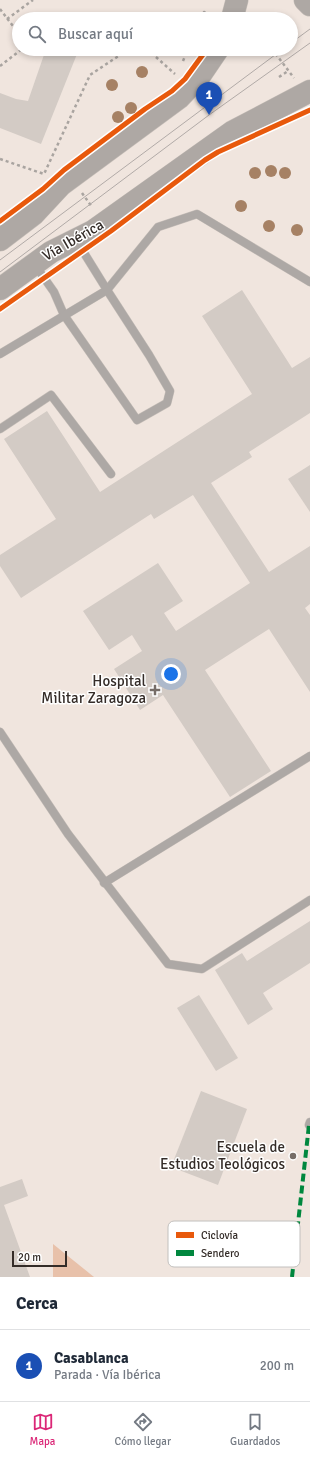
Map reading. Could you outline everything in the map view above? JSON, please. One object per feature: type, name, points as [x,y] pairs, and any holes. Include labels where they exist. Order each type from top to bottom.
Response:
[{"type":"highway","points":[[234,12],[237,0]]},
{"type":"highway","points":[[305,0],[310,5]]},
{"type":"highway","points":[[0,240],[34,214],[54,192],[71,178],[180,98],[199,77],[213,56]]},
{"type":"highway","name":"Vía Ibérica","points":[[0,289],[51,252],[93,231],[232,132],[308,92]]},
{"type":"lane","points":[[0,354],[107,290],[158,228],[197,214],[310,282]]},
{"type":"lane","points":[[34,264],[54,292],[64,315],[137,420],[167,403],[170,391],[149,355],[75,240]]},
{"type":"lane","points":[[0,429],[51,395],[111,474]]},
{"type":"lane","points":[[0,732],[68,834],[104,883],[168,964],[202,969],[310,900]]},
{"type":"lane","points":[[104,883],[310,756]]},
{"type":"lane","points":[[310,1122],[310,1126]]},
{"type":"path","points":[[16,12],[33,0]]},
{"type":"path","points":[[0,9],[12,25]]},
{"type":"path","points":[[7,18],[12,15]]},
{"type":"path","points":[[0,66],[13,56]]},
{"type":"path","points":[[0,159],[44,174],[90,75],[118,56]]},
{"type":"path","points":[[155,56],[177,76]]},
{"type":"path","points":[[277,56],[288,71],[308,92]]},
{"type":"path","points":[[279,77],[288,71]]},
{"type":"path","points":[[71,178],[104,223]]},
{"type":"shaded area","points":[[53,1244],[94,1277],[53,1277]]},
{"type":"building","points":[[44,56],[76,56],[41,144],[0,128],[0,93],[16,99],[28,101]]},
{"type":"building","points":[[242,290],[292,368],[310,357],[310,413],[249,452],[252,457],[211,483],[269,572],[310,546],[310,604],[305,608],[310,615],[310,692],[269,629],[205,670],[271,771],[230,797],[163,695],[140,710],[114,669],[142,651],[132,635],[109,650],[83,611],[158,563],[183,601],[164,613],[176,631],[250,583],[193,495],[154,519],[151,514],[21,598],[0,566],[0,555],[56,519],[4,439],[47,411],[100,492],[252,394],[202,316]]},
{"type":"building","points":[[310,465],[310,512],[288,479]]},
{"type":"building","points":[[310,921],[310,963],[263,993],[273,1009],[248,1025],[215,970],[242,953],[247,961]]},
{"type":"building","points":[[199,995],[238,1058],[216,1071],[177,1008]]},
{"type":"building","points":[[201,1091],[247,1109],[218,1185],[171,1167]]},
{"type":"building","points":[[22,1179],[28,1196],[4,1205],[30,1277],[0,1277],[0,1187]]},
{"type":"tram line","points":[[298,38],[310,29]]},
{"type":"tram line","points":[[298,52],[310,43]]},
{"type":"tram line","points":[[0,260],[274,56]]},
{"type":"tram line","points":[[0,272],[209,115],[292,56]]},
{"type":"marked path","points":[[298,1221],[309,1125]]},
{"type":"marked path","points":[[292,1277],[293,1267]]},
{"type":"cycle path","points":[[0,221],[43,189],[64,170],[145,109],[172,91],[185,79],[202,56]]},
{"type":"cycle path","points":[[0,309],[111,231],[205,160],[218,152],[310,110]]},
{"type":"place","name":"Casablanca","points":[[209,115]]},
{"type":"place","name":"Hospital Militar Zaragoza","points":[[155,690]]},
{"type":"place","name":"Escuela de Estudios Teológicos","points":[[293,1156]]}]
